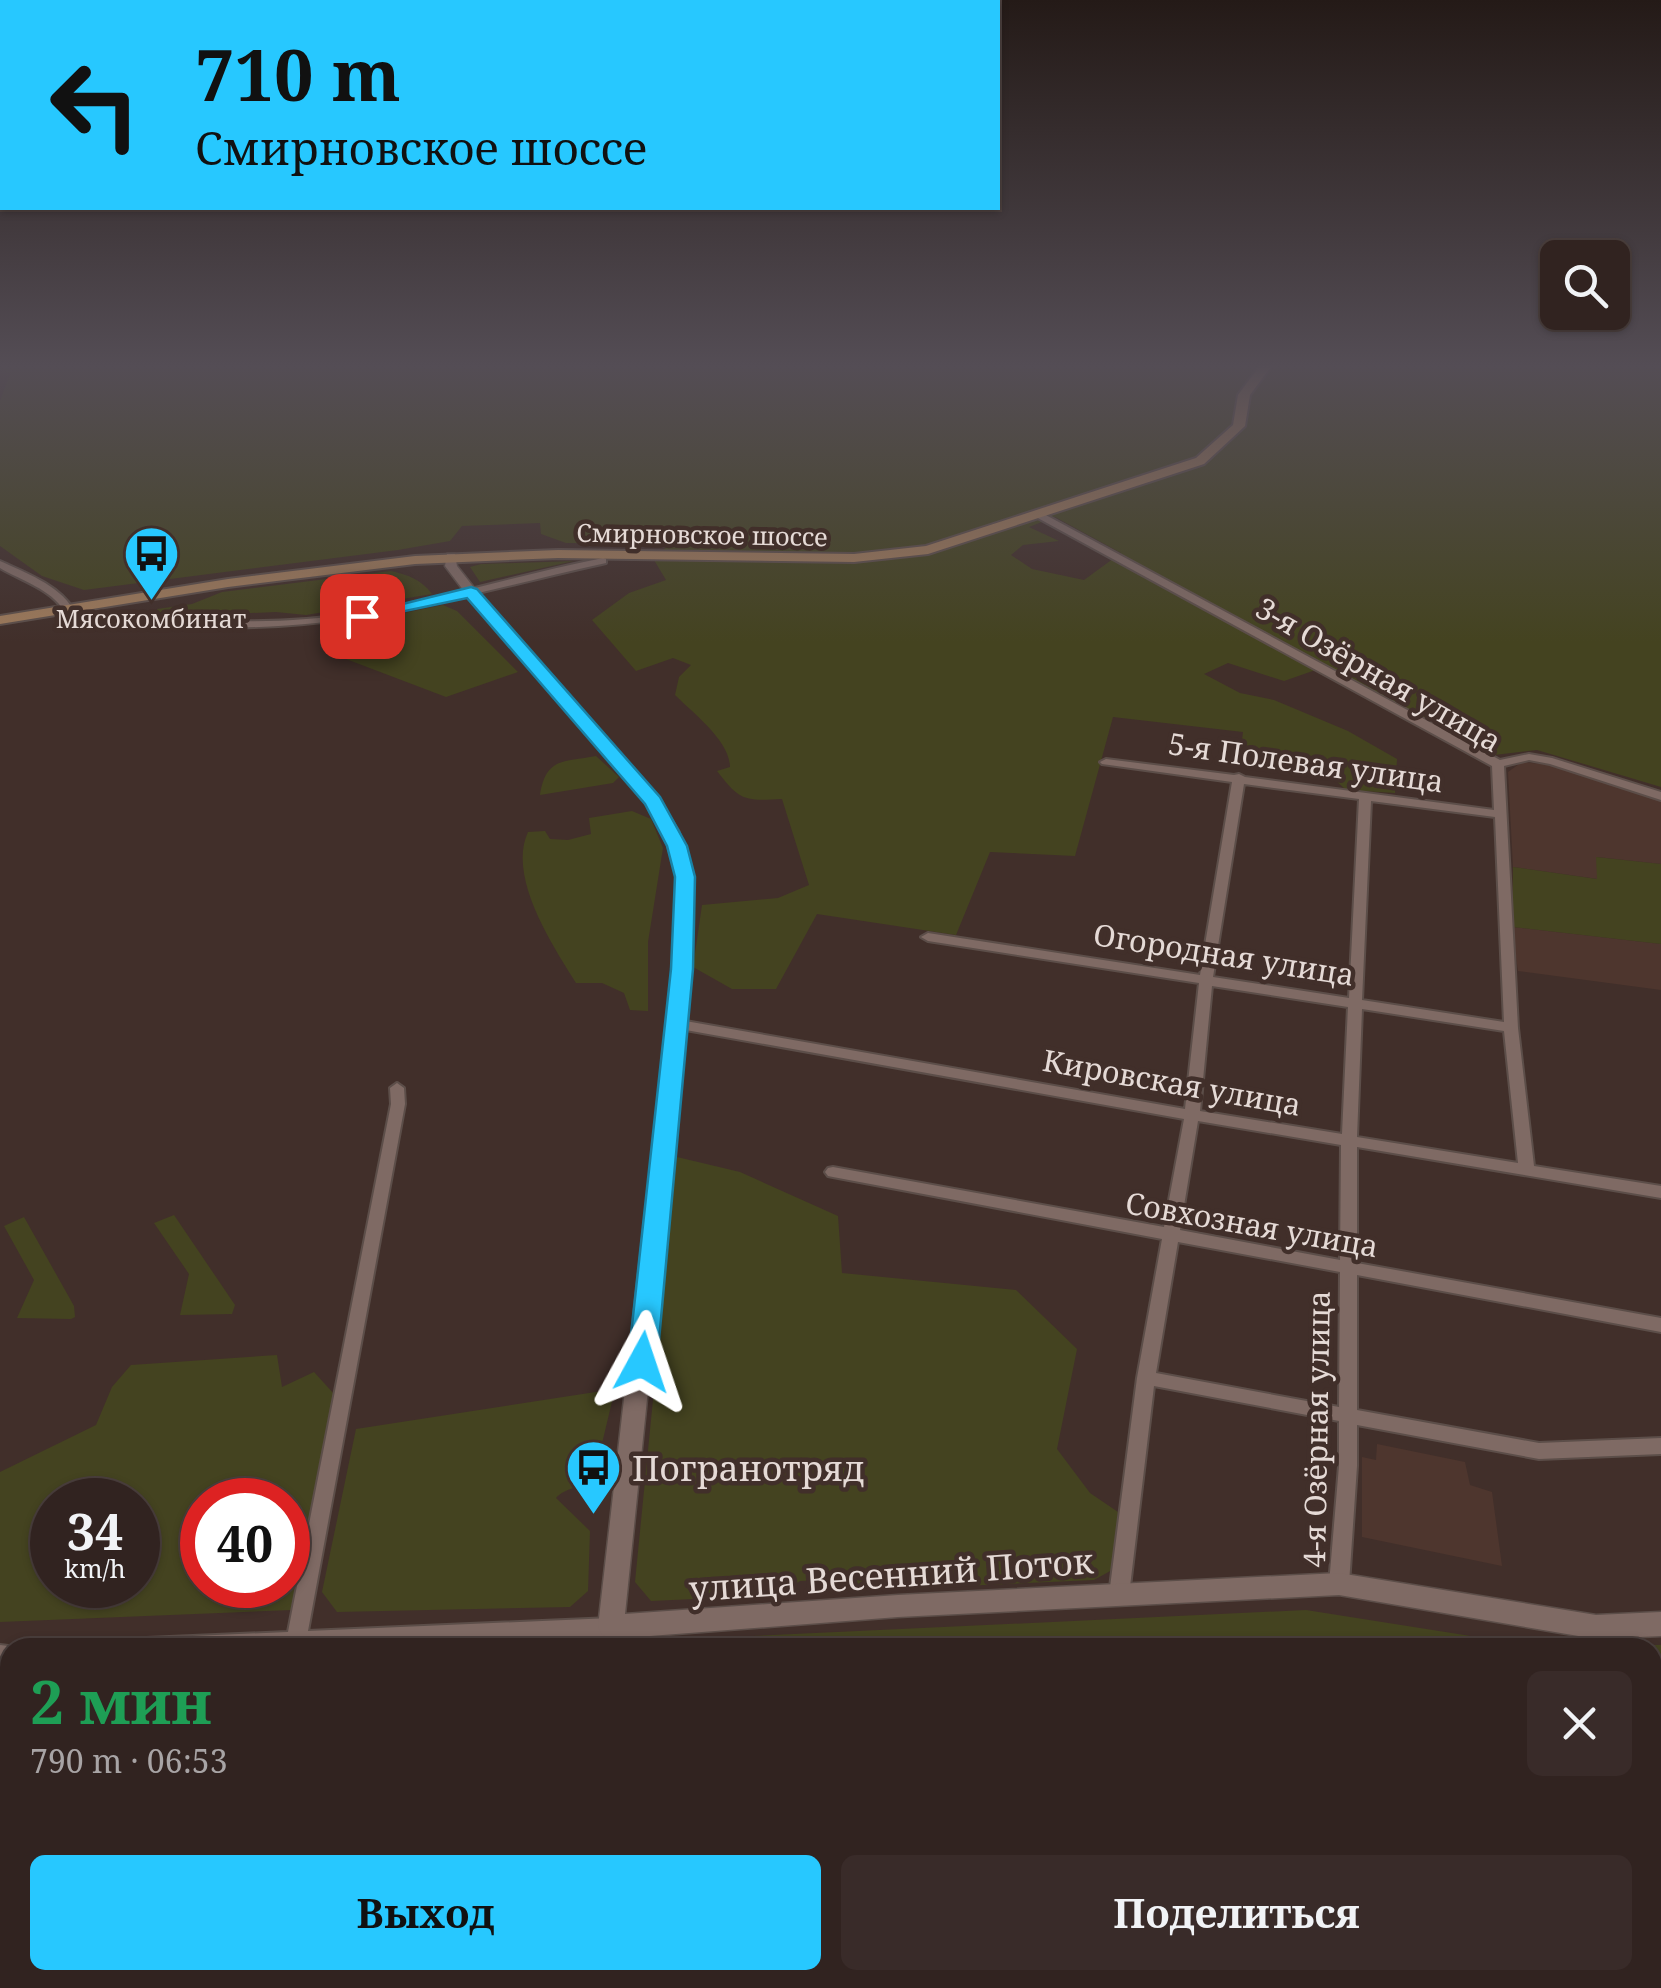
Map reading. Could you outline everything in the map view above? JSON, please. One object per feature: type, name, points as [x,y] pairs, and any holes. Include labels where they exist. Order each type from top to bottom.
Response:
[{"type":"main road","name":"Смирновское шоссе","points":[[0,620],[294,574],[450,557],[881,557],[928,550],[1205,457]]},
{"type":"street","name":"3-я Озёрная улица","points":[[1039,515],[1498,764],[1511,1028],[1526,1171]]},
{"type":"street","points":[[450,557],[451,566],[471,592],[654,802],[671,831],[685,877],[682,969],[610,1627]]},
{"type":"street","name":"Смирновское шоссе","points":[[130,616],[216,626],[285,625],[389,611],[603,561]]},
{"type":"street","points":[[0,564],[59,595],[68,609]]},
{"type":"street","points":[[1498,764],[1528,757],[1552,761],[1661,796]]},
{"type":"street","name":"5-я Полевая улица","points":[[1106,762],[1239,776],[1499,814]]},
{"type":"street","points":[[1119,1595],[1146,1378],[1192,1116],[1206,978],[1239,776]]},
{"type":"street","name":"4-я Озёрная улица","points":[[1340,1584],[1347,1416],[1349,1140],[1365,795]]},
{"type":"street","name":"Огородная улица","points":[[928,936],[1511,1028]]},
{"type":"street","name":"Кировская улица","points":[[674,1024],[1192,1116],[1661,1192]]},
{"type":"street","points":[[297,1638],[398,1104],[397,1088]]},
{"type":"street","name":"Совхозная улица","points":[[833,1172],[1171,1238],[1661,1326]]},
{"type":"street","points":[[1146,1378],[1539,1451],[1661,1446]]},
{"type":"street","name":"улица Весенний Поток","points":[[297,1638],[610,1627],[1340,1584],[1596,1627],[1661,1624]]},
{"type":"shaded area","points":[[0,457],[1661,457],[1661,787],[1537,750],[1494,755],[1327,666],[1284,681],[1228,663],[1204,674],[1240,693],[1274,700],[1348,731],[1397,759],[1395,793],[1346,790],[1332,777],[1239,763],[1243,732],[1113,717],[1075,856],[990,852],[956,935],[817,914],[776,989],[732,989],[693,967],[702,905],[778,898],[809,885],[782,799],[751,799],[738,794],[717,771],[730,767],[724,747],[675,695],[679,677],[691,665],[673,658],[636,671],[592,620],[629,593],[666,580],[654,560],[669,544],[566,543],[541,534],[540,523],[462,526],[450,541],[398,550],[84,590],[42,576],[0,546]],"holes":[[[1055,517],[1121,553],[1084,580],[1032,569],[1011,555],[1023,545],[1059,541],[1029,527]]]},
{"type":"shaded area","points":[[574,561],[480,582],[470,567],[481,564]]},
{"type":"shaded area","points":[[391,571],[414,578],[432,594],[306,615],[276,612],[181,616],[157,609],[192,604],[222,592]]},
{"type":"shaded area","points":[[443,605],[457,611],[518,672],[446,697],[346,659],[365,643],[367,634],[363,629],[348,629],[346,625]]},
{"type":"shaded area","points":[[596,756],[619,777],[613,783],[540,795],[552,768],[566,761]]},
{"type":"shaded area","points":[[1522,762],[1550,765],[1661,800],[1661,864],[1597,857],[1598,879],[1513,867],[1508,772]]},
{"type":"shaded area","points":[[632,811],[651,819],[663,848],[648,942],[648,1011],[630,1010],[624,993],[602,983],[576,983],[536,911],[523,869],[528,832],[545,831],[550,839],[568,840],[591,834],[589,818]]},
{"type":"shaded area","points":[[1596,857],[1661,864],[1661,944],[1512,927],[1513,867],[1597,879]]},
{"type":"shaded area","points":[[1512,927],[1661,944],[1661,990],[1518,971]]},
{"type":"shaded area","points":[[677,1157],[740,1172],[838,1216],[842,1273],[1016,1290],[1077,1349],[1057,1449],[1090,1493],[1118,1512],[1112,1570],[1094,1580],[853,1591],[839,1579],[800,1581],[780,1595],[651,1601],[635,1582]]},
{"type":"shaded area","points":[[174,1215],[235,1305],[232,1314],[180,1315],[189,1274],[154,1223]]},
{"type":"shaded area","points":[[24,1217],[74,1306],[75,1317],[71,1319],[17,1318],[34,1280],[4,1226]]},
{"type":"shaded area","points":[[277,1355],[282,1387],[314,1372],[334,1394],[310,1517],[310,1478],[180,1478],[180,1608],[292,1610],[0,1622],[0,1472],[96,1425],[112,1387],[131,1365]]},
{"type":"shaded area","points":[[615,1389],[599,1456],[581,1462],[578,1468],[587,1479],[556,1498],[590,1531],[588,1591],[570,1607],[337,1612],[322,1592],[356,1429]]},
{"type":"shaded area","points":[[1377,1444],[1465,1462],[1470,1485],[1492,1492],[1502,1566],[1362,1537],[1362,1457],[1376,1460]]},
{"type":"shaded area","points":[[1306,1610],[1483,1638],[711,1638]]},
{"type":"place","name":"Мясокомбинат","points":[[151,603]]},
{"type":"place","name":"Погранотряд","points":[[593,1516]]},
{"type":"route","points":[[362,616],[471,592],[654,802],[677,846],[685,877],[682,969],[642,1362]]}]
